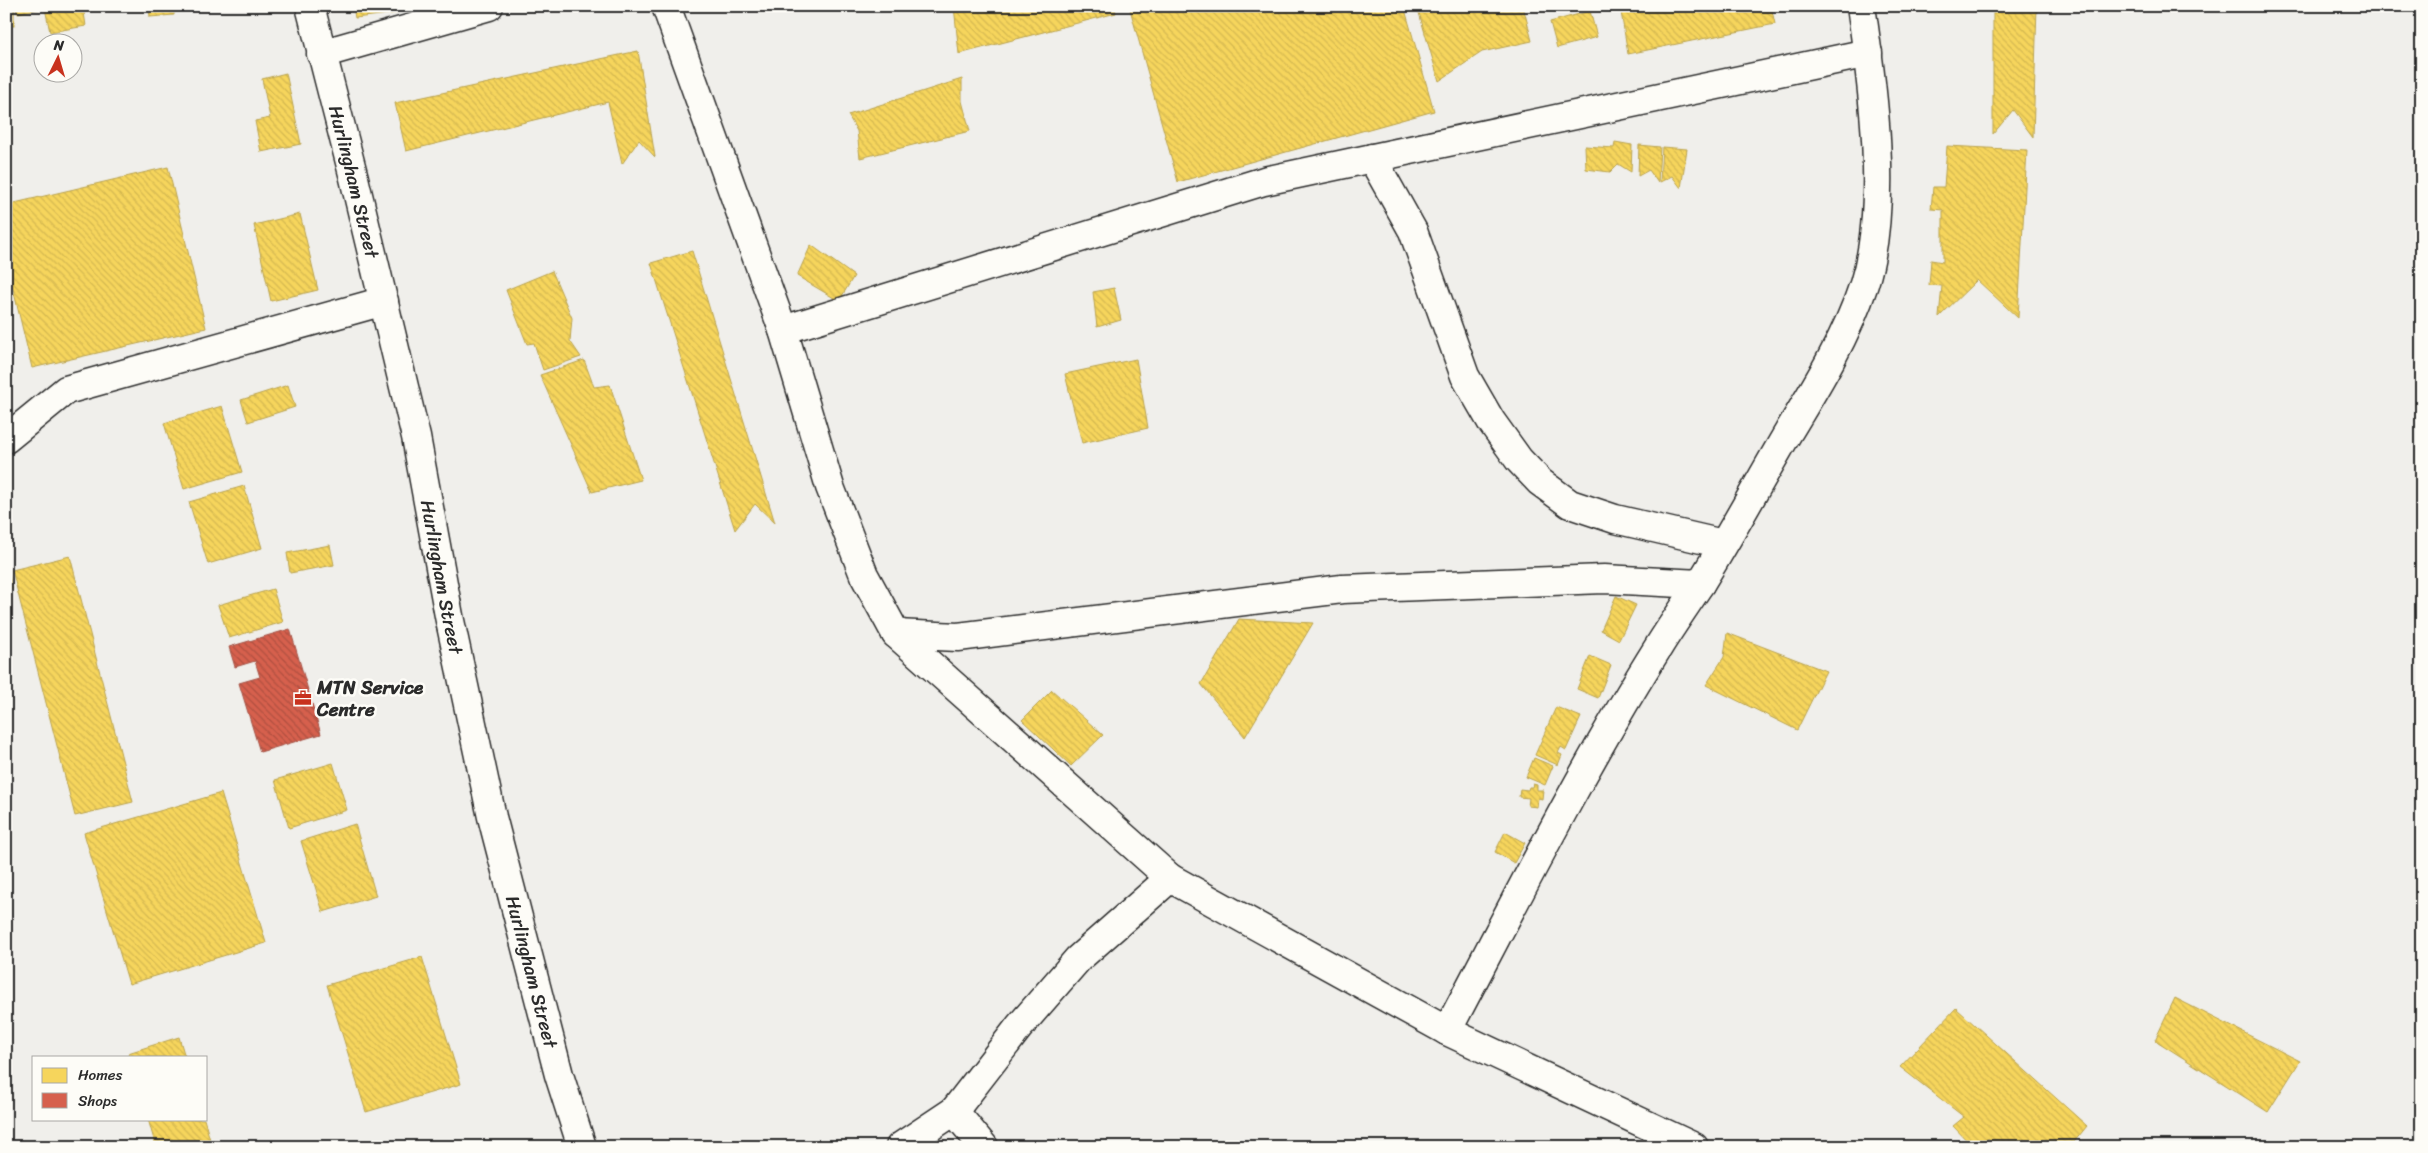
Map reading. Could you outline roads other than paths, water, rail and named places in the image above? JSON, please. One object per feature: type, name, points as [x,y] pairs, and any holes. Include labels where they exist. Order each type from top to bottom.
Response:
[{"type":"street","name":"Hurlingham Street","points":[[310,6],[354,178],[416,437],[449,616],[492,817],[554,1057],[582,1147]]},
{"type":"street","points":[[321,54],[489,6]]},
{"type":"street","points":[[666,6],[782,330],[833,496],[864,574],[896,634],[1170,878],[1447,1031],[1694,1147]]},
{"type":"street","points":[[1447,1031],[1564,811],[1658,646],[1700,584],[1844,333],[1864,283],[1875,227],[1878,176],[1868,53],[1861,6]]},
{"type":"street","points":[[782,330],[1264,181],[1868,53]]},
{"type":"street","points":[[1372,158],[1413,231],[1465,376],[1491,421],[1519,460],[1540,482],[1570,504],[1614,519],[1723,544]]},
{"type":"street","points":[[6,439],[66,390],[384,301]]},
{"type":"street","points":[[896,634],[958,637],[1342,589],[1604,579],[1700,584]]},
{"type":"street","points":[[900,1147],[954,1110],[1019,1027],[1078,959],[1170,878]]},
{"type":"street","points":[[954,1110],[984,1147]]},
{"type":"place","name":"MTN Service Centre","points":[[303,698]]}]
